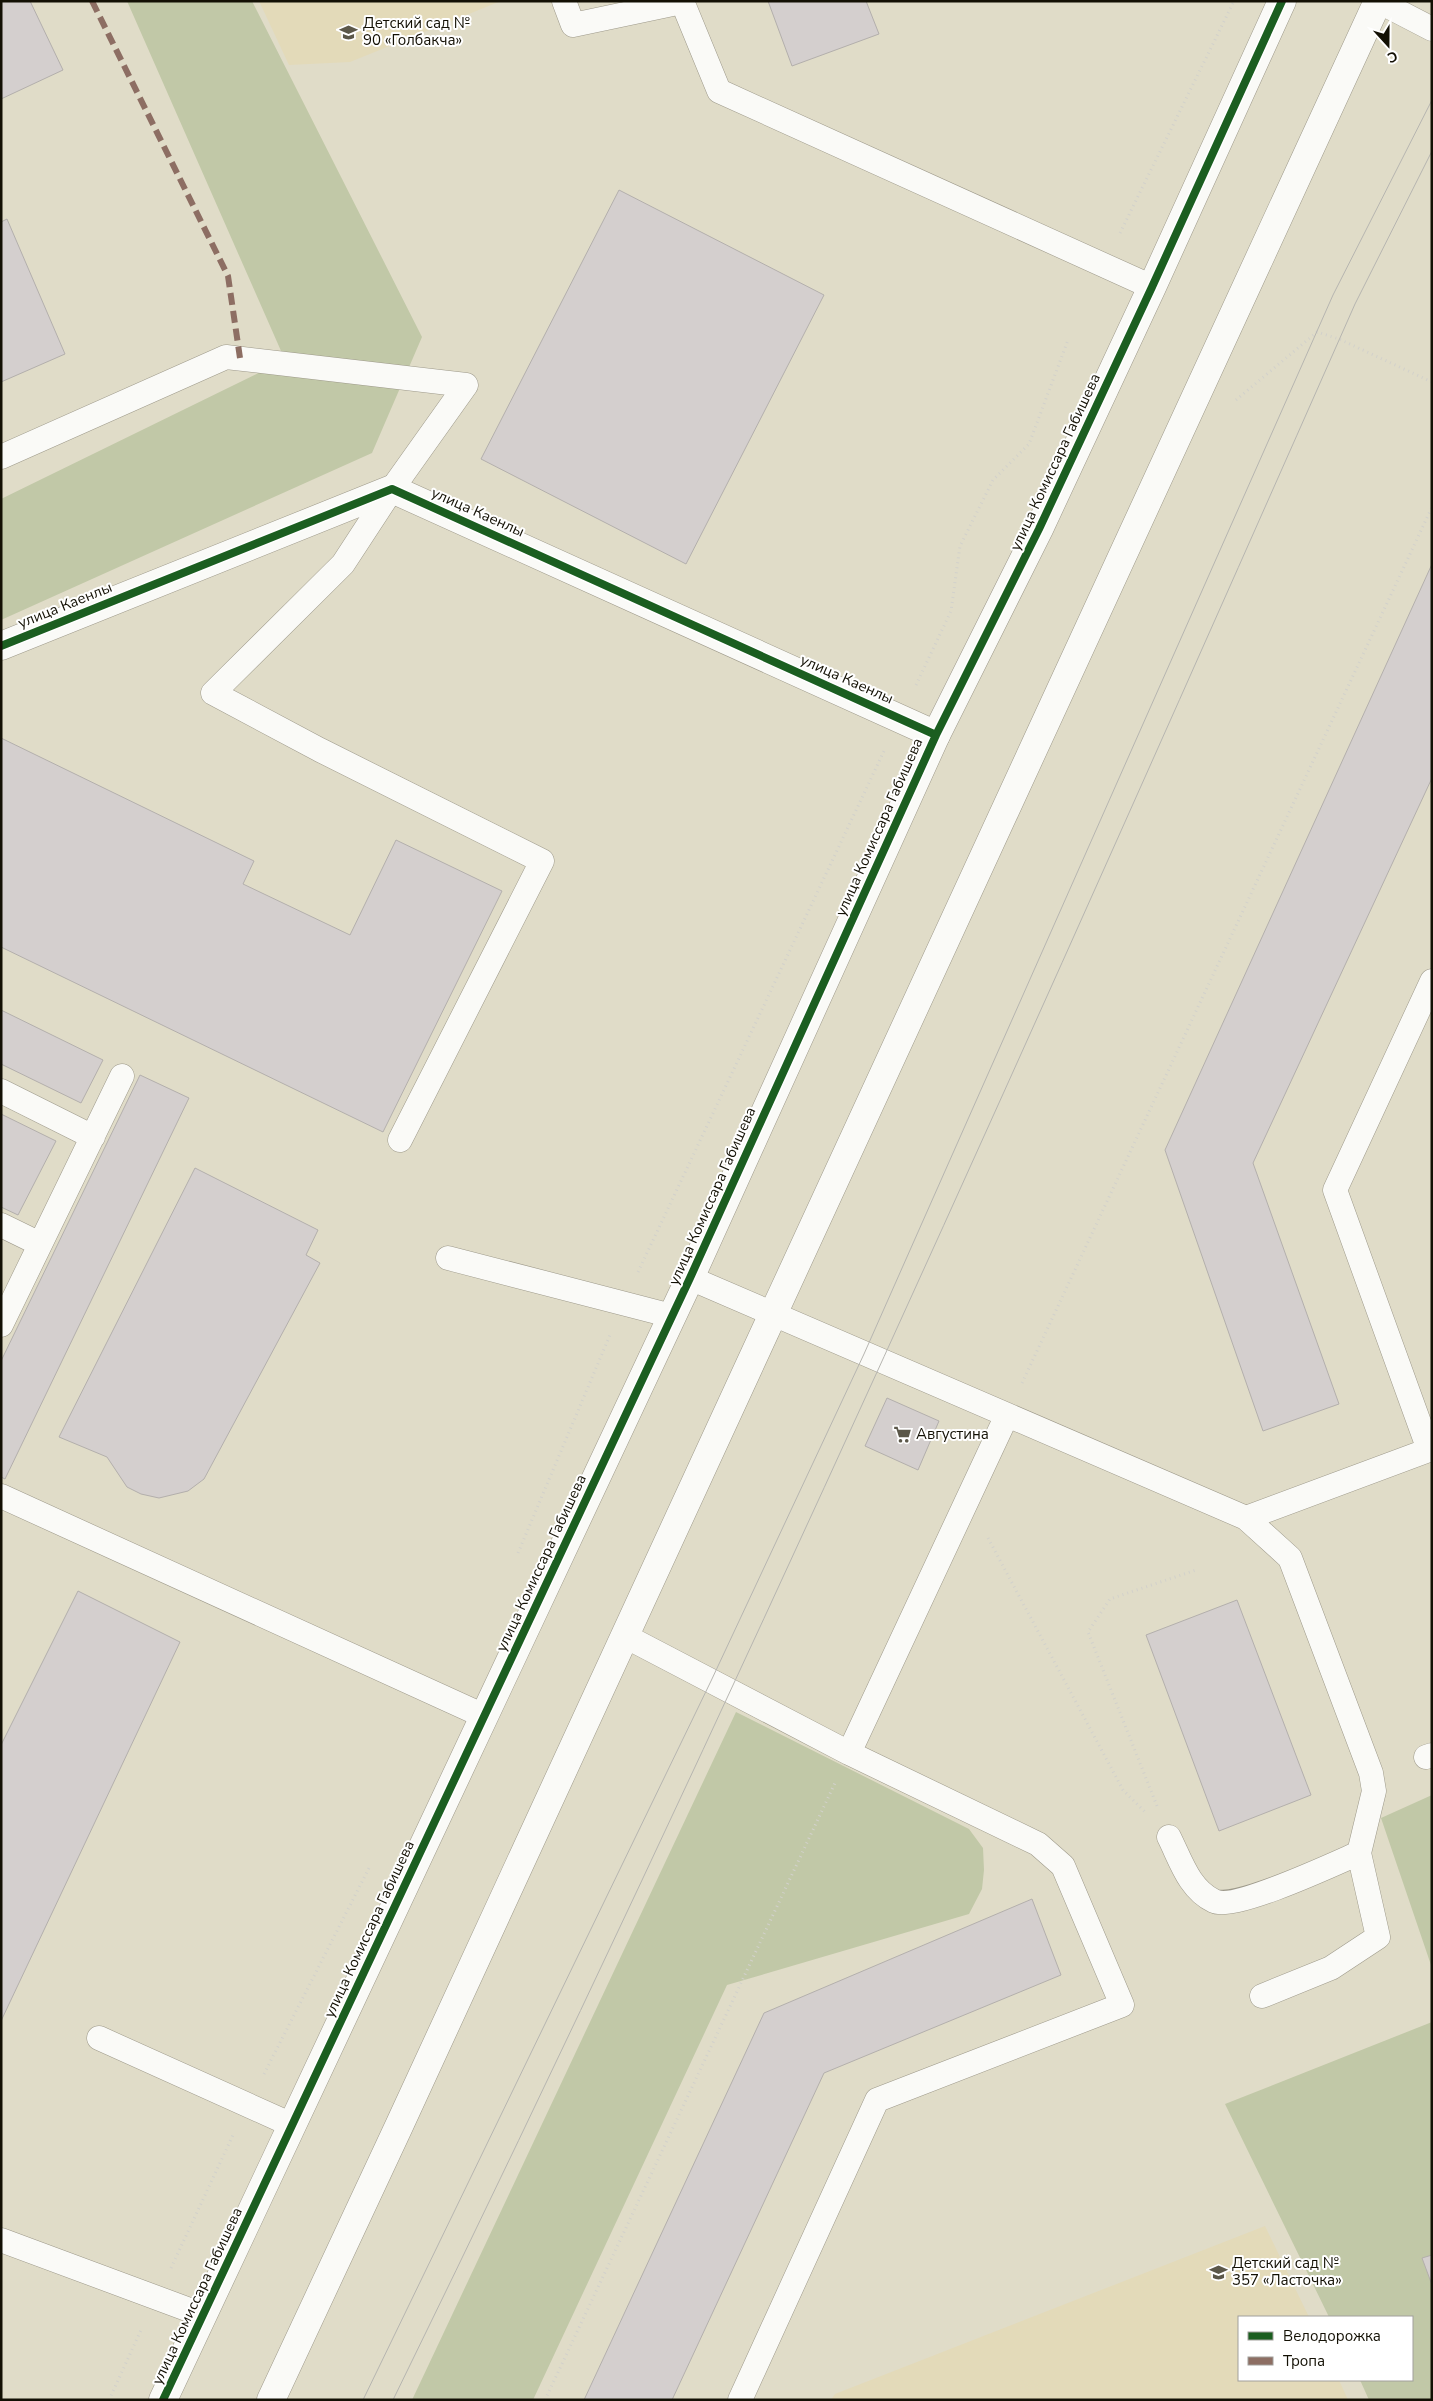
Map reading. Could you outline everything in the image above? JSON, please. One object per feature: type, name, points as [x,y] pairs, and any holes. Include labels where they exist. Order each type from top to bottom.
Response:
[{"type":"street","name":"улица Комиссара Габишева","points":[[163,2400],[690,1278],[936,735],[1039,529],[1282,1]]},
{"type":"street","points":[[271,2400],[1378,1]]},
{"type":"street","name":"улица Каенлы","points":[[1,646],[392,489],[936,735]]},
{"type":"lane","points":[[564,1],[573,25],[682,2],[719,91],[1152,287]]},
{"type":"lane","points":[[1378,1],[1432,29]]},
{"type":"lane","points":[[1,456],[226,357],[466,385],[392,489],[343,564],[213,693],[320,750],[542,861],[400,1140]]},
{"type":"lane","points":[[1246,1518],[1431,1452],[1335,1190],[1432,981]]},
{"type":"lane","points":[[1,1325],[122,1076]]},
{"type":"lane","points":[[1,1091],[93,1137]]},
{"type":"lane","points":[[1,1225],[40,1244]]},
{"type":"lane","points":[[448,1258],[672,1316]]},
{"type":"lane","points":[[690,1278],[1246,1518],[1290,1558],[1371,1773],[1374,1791],[1359,1853],[1378,1936],[1331,1968],[1262,1996]]},
{"type":"lane","points":[[849,1753],[1007,1415]]},
{"type":"lane","points":[[1,1496],[484,1716]]},
{"type":"lane","points":[[625,1636],[849,1753],[1038,1844],[1064,1866],[1122,2005],[877,2100],[740,2400]]},
{"type":"lane","points":[[1169,1837],[1190,1883],[1216,1902],[1231,1902],[1269,1890],[1359,1853]]},
{"type":"lane","points":[[99,2038],[292,2126]]},
{"type":"lane","points":[[1,2240],[203,2315]]},
{"type":"path","points":[[1120,233],[1234,1]]},
{"type":"path","points":[[1231,404],[1317,332],[1339,339],[1432,382]]},
{"type":"path","points":[[517,1555],[623,1303],[951,611],[960,546],[993,480],[1029,444],[1068,340]]},
{"type":"path","points":[[1007,1415],[1432,507]]},
{"type":"path","points":[[968,1500],[1123,1790],[1169,1837]]},
{"type":"path","points":[[1169,1837],[1088,1632],[1110,1599],[1196,1570]]},
{"type":"path","points":[[545,2400],[849,1753]]},
{"type":"path","points":[[109,2400],[247,2105],[371,1865]]},
{"type":"shaded area","name":"Детский сад № 90 «Голбакча»","points":[[259,1],[501,1],[350,62],[289,65]]},
{"type":"shaded area","name":"Детский сад № 357 «Ласточка»","points":[[1265,2226],[1309,2316],[1238,2316],[1238,2381],[1339,2381],[1348,2400],[831,2400],[835,2394]]},
{"type":"green space","points":[[127,1],[252,1],[422,337],[372,453],[1,620],[1,499],[285,360]]},
{"type":"green space","points":[[736,1712],[969,1829],[983,1848],[984,1870],[982,1889],[969,1914],[727,1985],[533,2400],[412,2400]]},
{"type":"green space","points":[[1432,1795],[1432,1968],[1381,1818]]},
{"type":"green space","points":[[1432,2022],[1432,2400],[1369,2400],[1360,2381],[1413,2381],[1413,2316],[1329,2316],[1225,2104]]},
{"type":"building","points":[[1,1],[30,1],[63,70],[1,99]]},
{"type":"building","points":[[768,1],[866,1],[879,34],[792,66]]},
{"type":"building","points":[[619,190],[824,295],[686,564],[481,459]]},
{"type":"building","points":[[7,219],[65,354],[1,382],[1,222]]},
{"type":"building","points":[[1432,564],[1432,778],[1253,1163],[1339,1404],[1263,1431],[1165,1150]]},
{"type":"building","points":[[1,738],[254,861],[243,884],[350,935],[396,840],[502,891],[383,1132],[1,947]]},
{"type":"building","points":[[1,1010],[103,1060],[81,1103],[1,1064]]},
{"type":"building","points":[[140,1075],[189,1098],[5,1479],[1,1477],[1,1361]]},
{"type":"building","points":[[1,1114],[56,1141],[18,1215],[1,1207]]},
{"type":"building","points":[[195,1168],[318,1230],[306,1255],[320,1263],[204,1479],[188,1491],[159,1498],[141,1494],[127,1487],[107,1457],[59,1437]]},
{"type":"building","points":[[887,1398],[939,1421],[918,1470],[865,1446]]},
{"type":"building","points":[[78,1591],[180,1642],[1,2021],[1,1745]]},
{"type":"building","points":[[1237,1600],[1311,1795],[1219,1831],[1146,1635]]},
{"type":"building","points":[[1032,1899],[1061,1975],[824,2073],[672,2400],[584,2400],[764,2013]]},
{"type":"building","points":[[1432,2255],[1432,2285],[1422,2258]]},
{"type":"tram line","points":[[363,2400],[711,1681],[864,1354],[1333,295],[1432,100]]},
{"type":"tram line","points":[[393,2400],[519,2140],[764,1619],[1003,1094],[1355,304],[1432,151]]},
{"type":"marked path","points":[[92,1],[228,276],[240,358]]},
{"type":"cycle path","points":[[163,2400],[690,1278],[936,735],[1039,529],[1282,1]]},
{"type":"cycle path","points":[[1,646],[392,489],[936,735]]},
{"type":"place","name":"Детский сад № 90 «Голбакча»","points":[[349,32]]},
{"type":"place","name":"Августина","points":[[902,1434]]},
{"type":"place","name":"Детский сад № 357 «Ласточка»","points":[[1218,2272]]}]
